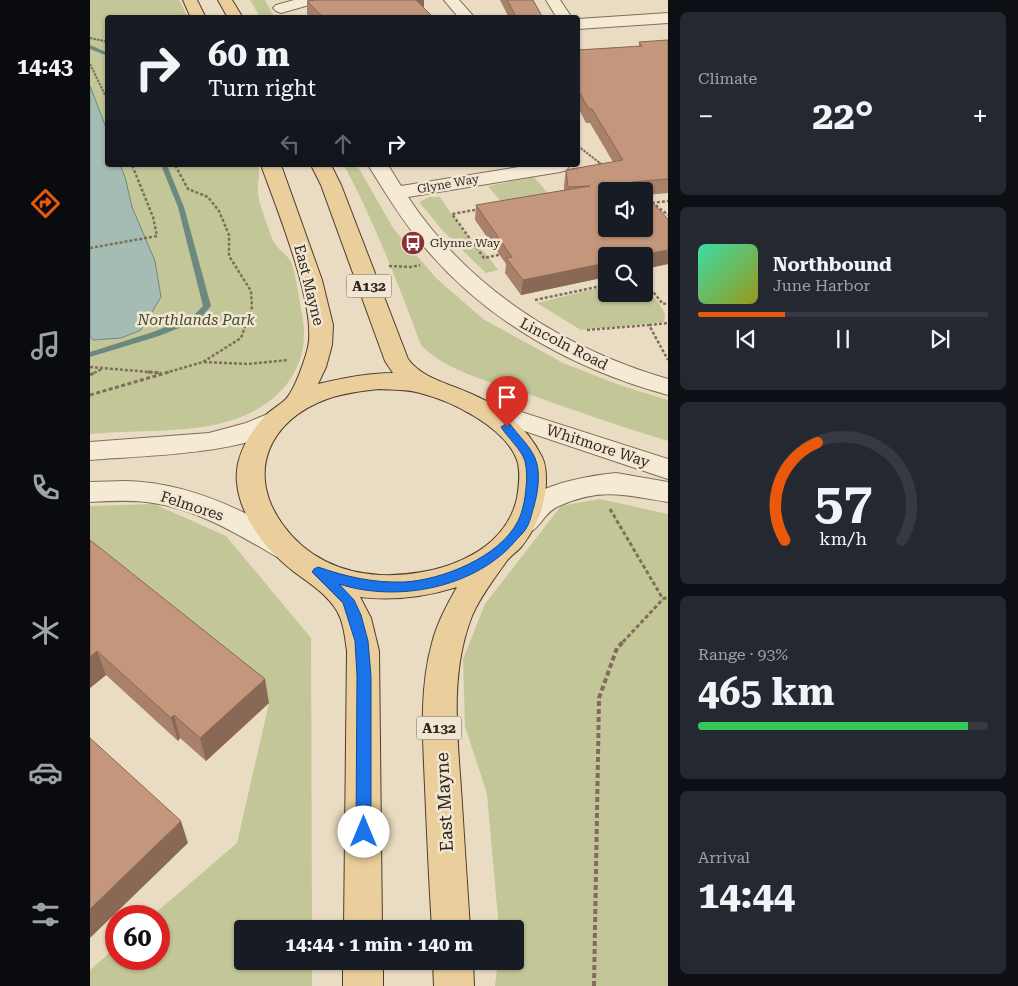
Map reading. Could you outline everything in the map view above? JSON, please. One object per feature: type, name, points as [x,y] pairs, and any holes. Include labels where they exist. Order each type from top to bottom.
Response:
[{"type":"main road","points":[[190,0],[198,15]]},
{"type":"main road","points":[[225,0],[234,15]]},
{"type":"main road","name":"East Mayne","points":[[272,167],[311,280],[321,325],[320,345],[314,367],[286,411]]},
{"type":"main road","name":"A132","points":[[322,167],[335,194],[397,360],[412,377],[437,391]]},
{"type":"main road","name":"A132","points":[[318,572],[346,582],[375,586],[406,587],[431,583],[470,570],[489,560],[514,534],[531,498],[533,474],[530,458],[507,427],[471,404],[406,382],[379,381],[317,393],[286,411],[255,449],[250,473],[252,495],[266,525],[287,549],[318,572],[348,600],[360,630],[363,651],[363,920]]},
{"type":"main road","name":"East Mayne","points":[[450,920],[439,722],[440,674],[446,646],[462,602],[472,585],[514,534]]},
{"type":"main road","points":[[363,970],[363,986]]},
{"type":"main road","points":[[453,970],[454,986]]},
{"type":"street","points":[[281,9],[311,0]]},
{"type":"street","points":[[451,0],[465,15]]},
{"type":"street","points":[[554,0],[563,15]]},
{"type":"street","points":[[580,24],[668,18]]},
{"type":"street","name":"Lincoln Road","points":[[379,167],[418,226],[449,261],[489,298],[518,321],[557,344],[594,362],[642,380],[668,387]]},
{"type":"street","name":"Glyne Way","points":[[396,193],[554,167]]},
{"type":"street","name":"Whitmore Way","points":[[471,404],[668,469]]},
{"type":"street","points":[[90,451],[182,445],[223,440],[253,431],[286,411]]},
{"type":"street","name":"Whitmore Way","points":[[514,534],[539,505],[548,499],[592,485],[616,483],[668,492]]},
{"type":"street","name":"Felmores","points":[[90,492],[148,492],[171,497],[224,516],[287,549]]},
{"type":"path","points":[[90,38],[105,41]]},
{"type":"path","points":[[90,64],[105,95]]},
{"type":"path","points":[[580,148],[610,171]]},
{"type":"path","points":[[90,248],[157,236],[153,218],[133,167]]},
{"type":"path","points":[[90,395],[203,362],[241,338],[252,308],[251,291],[229,256],[228,235],[219,211],[208,197],[188,189],[175,167]]},
{"type":"path","points":[[653,203],[668,201]]},
{"type":"path","points":[[653,204],[668,215]]},
{"type":"path","points":[[489,208],[452,214],[489,265]]},
{"type":"path","points":[[484,258],[512,252]]},
{"type":"path","points":[[529,302],[598,287]]},
{"type":"path","points":[[653,291],[664,304],[668,303]]},
{"type":"path","points":[[649,325],[668,323]]},
{"type":"path","points":[[203,362],[248,364],[291,360],[287,366]]},
{"type":"path","points":[[90,367],[164,373]]},
{"type":"path","points":[[90,375],[102,368]]},
{"type":"path","points":[[594,986],[599,698],[617,648],[666,598],[609,507]]},
{"type":"green space","name":"Northlands Park","points":[[90,0],[179,0],[187,15],[105,15],[105,167],[258,167],[258,196],[273,242],[289,259],[294,273],[303,324],[304,342],[300,360],[286,385],[267,403],[245,415],[221,423],[195,428],[90,434]]},
{"type":"green space","points":[[250,0],[265,0],[273,15],[259,15]]},
{"type":"green space","points":[[345,167],[358,167],[393,228],[436,278],[483,319],[563,363],[622,386],[668,400],[668,441],[473,376],[432,355],[421,345],[376,231]]},
{"type":"green space","points":[[534,177],[550,196],[503,204],[488,186]]},
{"type":"green space","points":[[430,197],[440,197],[462,230],[487,255],[498,270],[486,273],[443,231],[419,202]]},
{"type":"green space","points":[[598,288],[598,302],[653,302],[653,297],[665,314],[664,322],[581,330],[537,303]]},
{"type":"green space","points":[[600,499],[668,514],[668,986],[495,986],[497,970],[524,970],[524,920],[498,920],[487,794],[465,726],[463,659],[485,604],[561,506]]},
{"type":"green space","points":[[154,504],[226,536],[311,638],[312,920],[234,920],[234,970],[312,970],[312,986],[90,986],[90,970],[105,957],[105,970],[170,970],[170,905],[165,905],[237,843],[269,703],[90,559],[90,506]]},
{"type":"water","points":[[90,86],[105,125],[105,167],[121,167],[132,207],[155,261],[161,297],[141,330],[121,338],[93,340],[90,336]]},
{"type":"building","points":[[416,0],[431,15],[321,15],[307,1]]},
{"type":"building","points":[[507,0],[533,0],[541,15],[515,15]]},
{"type":"building","points":[[668,40],[668,179],[598,182],[598,237],[653,237],[653,203],[668,219],[668,250],[653,253],[653,247],[598,247],[598,265],[523,280],[506,258],[512,257],[476,205],[590,186],[568,187],[566,170],[623,160],[592,109],[589,109],[580,93],[580,50],[642,46],[639,42]]},
{"type":"building","points":[[90,540],[265,679],[200,738],[174,715],[171,718],[97,651],[90,657]]},
{"type":"building","points":[[90,738],[181,821],[90,909]]},
{"type":"waterway","points":[[90,47],[105,54]]},
{"type":"waterway","points":[[90,355],[156,334],[196,318],[207,306],[181,207],[165,167]]},
{"type":"place","name":"Glynne Way","points":[[413,243]]},
{"type":"route","points":[[364,832],[364,676],[362,641],[355,615],[348,600],[318,572],[346,582],[375,586],[406,587],[442,580],[470,570],[489,560],[523,524],[531,498],[533,474],[530,458],[507,427]]}]
